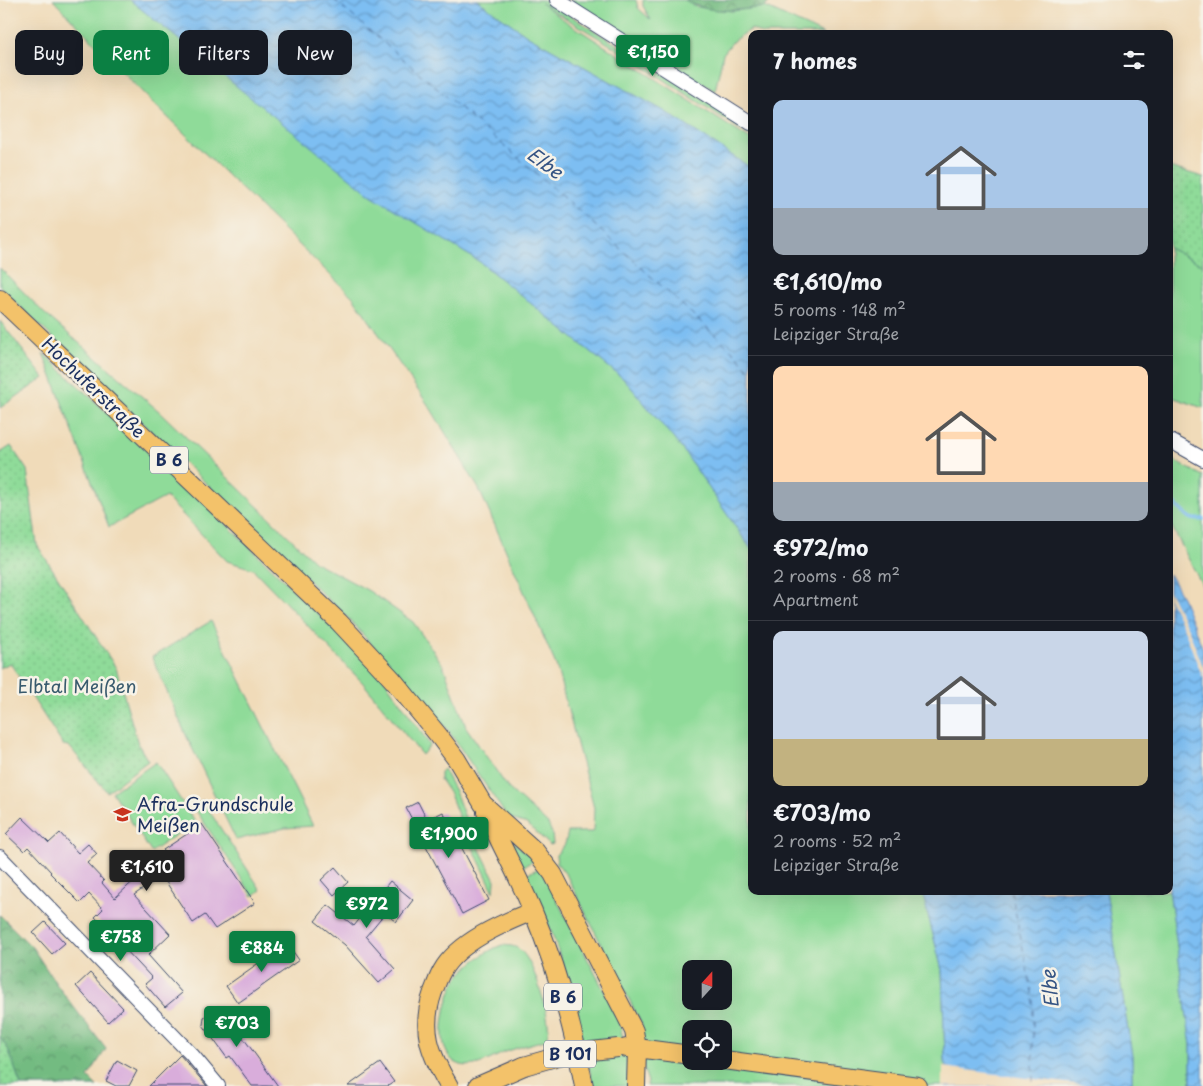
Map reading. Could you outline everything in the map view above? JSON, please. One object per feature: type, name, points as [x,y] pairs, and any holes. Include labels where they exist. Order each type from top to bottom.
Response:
[{"type":"main road","name":"Hochuferstraße","points":[[0,298],[339,622],[393,680],[439,736],[457,760],[483,804]]},
{"type":"main road","name":"B 6","points":[[483,804],[533,911],[565,1004],[584,1086]]},
{"type":"main road","points":[[483,804],[536,852],[553,874],[634,1031],[637,1048],[636,1086]]},
{"type":"main road","points":[[449,1086],[436,1065],[429,1044],[426,1025],[430,1001],[441,972],[457,953],[472,942],[507,922],[533,911]]},
{"type":"main road","name":"B 101","points":[[478,1086],[524,1066],[566,1054],[618,1048],[637,1048],[682,1055]]},
{"type":"main road","points":[[732,1061],[918,1086]]},
{"type":"street","points":[[557,0],[748,121]]},
{"type":"street","points":[[1173,442],[1203,459]]},
{"type":"street","points":[[0,858],[192,1055],[218,1086]]},
{"type":"green space","points":[[53,0],[130,0],[167,30],[93,30],[93,41]]},
{"type":"green space","points":[[477,0],[544,0],[568,14],[748,127],[748,134],[612,46],[541,3],[567,22],[748,138],[748,166],[664,111],[528,36]]},
{"type":"green space","points":[[570,0],[636,0],[638,8],[651,20],[643,6],[643,0],[685,0],[696,7],[732,11],[765,7],[814,30],[748,30],[734,40],[723,54],[715,91]]},
{"type":"green space","points":[[685,0],[771,0],[765,7],[714,10],[694,5]]},
{"type":"green space","points":[[169,31],[179,39],[179,75],[223,75],[371,194],[480,262],[625,380],[683,450],[748,545],[748,895],[923,895],[942,970],[946,1086],[647,1086],[648,1082],[637,1048],[642,1025],[567,876],[557,863],[556,855],[565,844],[568,832],[593,832],[594,808],[556,665],[479,489],[431,409],[353,297],[126,75],[169,75]]},
{"type":"green space","points":[[1173,168],[1203,177],[1203,265],[1173,250]]},
{"type":"green space","points":[[1173,250],[1203,265],[1203,408],[1173,397]]},
{"type":"green space","points":[[0,268],[44,313],[160,412],[315,562],[369,591],[413,622],[443,665],[466,727],[508,788],[548,824],[552,833],[553,844],[550,845],[527,824],[508,818],[448,730],[348,618],[11,298],[0,286]]},
{"type":"green space","points":[[0,321],[44,378],[0,408]]},
{"type":"green space","points":[[43,353],[223,521],[382,676],[430,745],[422,755],[363,683],[253,569],[227,561],[166,497],[109,527]]},
{"type":"green space","name":"Elbtal Meißen","points":[[11,446],[27,470],[37,545],[116,668],[138,744],[148,761],[107,792],[69,746],[63,745],[10,663],[0,668],[0,453]]},
{"type":"green space","points":[[1173,460],[1203,476],[1203,587],[1173,529]]},
{"type":"green space","points":[[211,621],[313,826],[285,828],[236,840],[185,733],[152,657]]},
{"type":"green space","points":[[156,762],[195,822],[151,852],[112,792]]},
{"type":"green space","points":[[443,769],[455,791],[467,823],[495,880],[494,892],[461,823],[450,794],[440,779],[440,772]]},
{"type":"green space","points":[[202,800],[261,890],[253,896],[193,806]]},
{"type":"green space","points":[[506,836],[535,860],[522,867]]},
{"type":"green space","points":[[540,868],[619,1019],[629,1069],[628,1086],[593,1086],[567,978],[549,925],[526,874]]},
{"type":"green space","points":[[1107,895],[1170,895],[1191,1045],[1191,1086],[1132,1086],[1132,1056]]},
{"type":"green space","points":[[0,915],[32,947],[57,985],[106,1049],[88,1077],[97,1086],[21,1086],[8,1049],[0,1037]]},
{"type":"green space","points":[[502,945],[514,946],[525,955],[544,1002],[548,1035],[545,1040],[508,1051],[479,1064],[461,1065],[451,1059],[443,1038],[445,1010],[449,996],[459,976],[468,967],[484,954]]},
{"type":"green space","points":[[0,1037],[8,1049],[21,1086],[0,1086]]},
{"type":"water","name":"Elbe","points":[[130,0],[477,0],[528,36],[664,111],[748,166],[748,545],[683,450],[625,380],[480,262],[371,195],[223,75],[268,75],[268,30],[179,30],[179,40]]},
{"type":"water","points":[[1173,581],[1181,595],[1203,649],[1203,1086],[1191,1086],[1191,1045],[1170,895],[1173,895]]},
{"type":"water","name":"Elbe","points":[[923,895],[1107,895],[1132,1056],[1132,1086],[946,1086],[942,970]]},
{"type":"pier","points":[[1173,599],[1189,631],[1203,667],[1203,678],[1185,631],[1173,606]]},
{"type":"pier","points":[[943,1067],[1088,1086],[943,1086]]},
{"type":"building","points":[[418,802],[427,820],[443,812],[489,900],[462,914],[406,808]]},
{"type":"building","points":[[22,817],[49,843],[60,833],[78,853],[88,844],[97,854],[87,863],[104,881],[102,883],[115,898],[139,876],[155,866],[152,861],[165,852],[163,850],[202,824],[255,903],[215,929],[205,915],[193,923],[162,876],[134,895],[170,934],[148,955],[182,993],[165,1007],[145,984],[152,978],[95,917],[103,909],[89,894],[80,903],[50,873],[28,847],[24,851],[6,834]]},
{"type":"building","points":[[335,867],[348,882],[334,895],[321,880]]},
{"type":"building","points":[[390,881],[413,900],[396,922],[385,913],[366,936],[395,969],[379,983],[345,945],[315,921],[328,905],[354,926]]},
{"type":"building","points":[[45,922],[65,943],[52,954],[33,933]]},
{"type":"building","points":[[287,943],[299,960],[238,1003],[226,986]]},
{"type":"building","points":[[90,973],[123,1008],[108,1022],[76,986]]},
{"type":"building","points":[[219,1006],[278,1086],[252,1086],[230,1056],[227,1058],[203,1025],[204,1017]]},
{"type":"building","points":[[180,1055],[207,1086],[149,1086]]},
{"type":"building","points":[[117,1060],[137,1071],[129,1086],[116,1086],[106,1081]]},
{"type":"building","points":[[380,1063],[394,1082],[388,1086],[348,1086]]},
{"type":"waterway","points":[[1173,501],[1193,519],[1203,519]]},
{"type":"ferry route","points":[[334,0],[565,198],[737,355],[748,369]]},
{"type":"ferry route","points":[[1012,895],[1033,997],[1033,1086]]},
{"type":"place","name":"Afra-Grundschule Meißen","points":[[123,815]]}]
